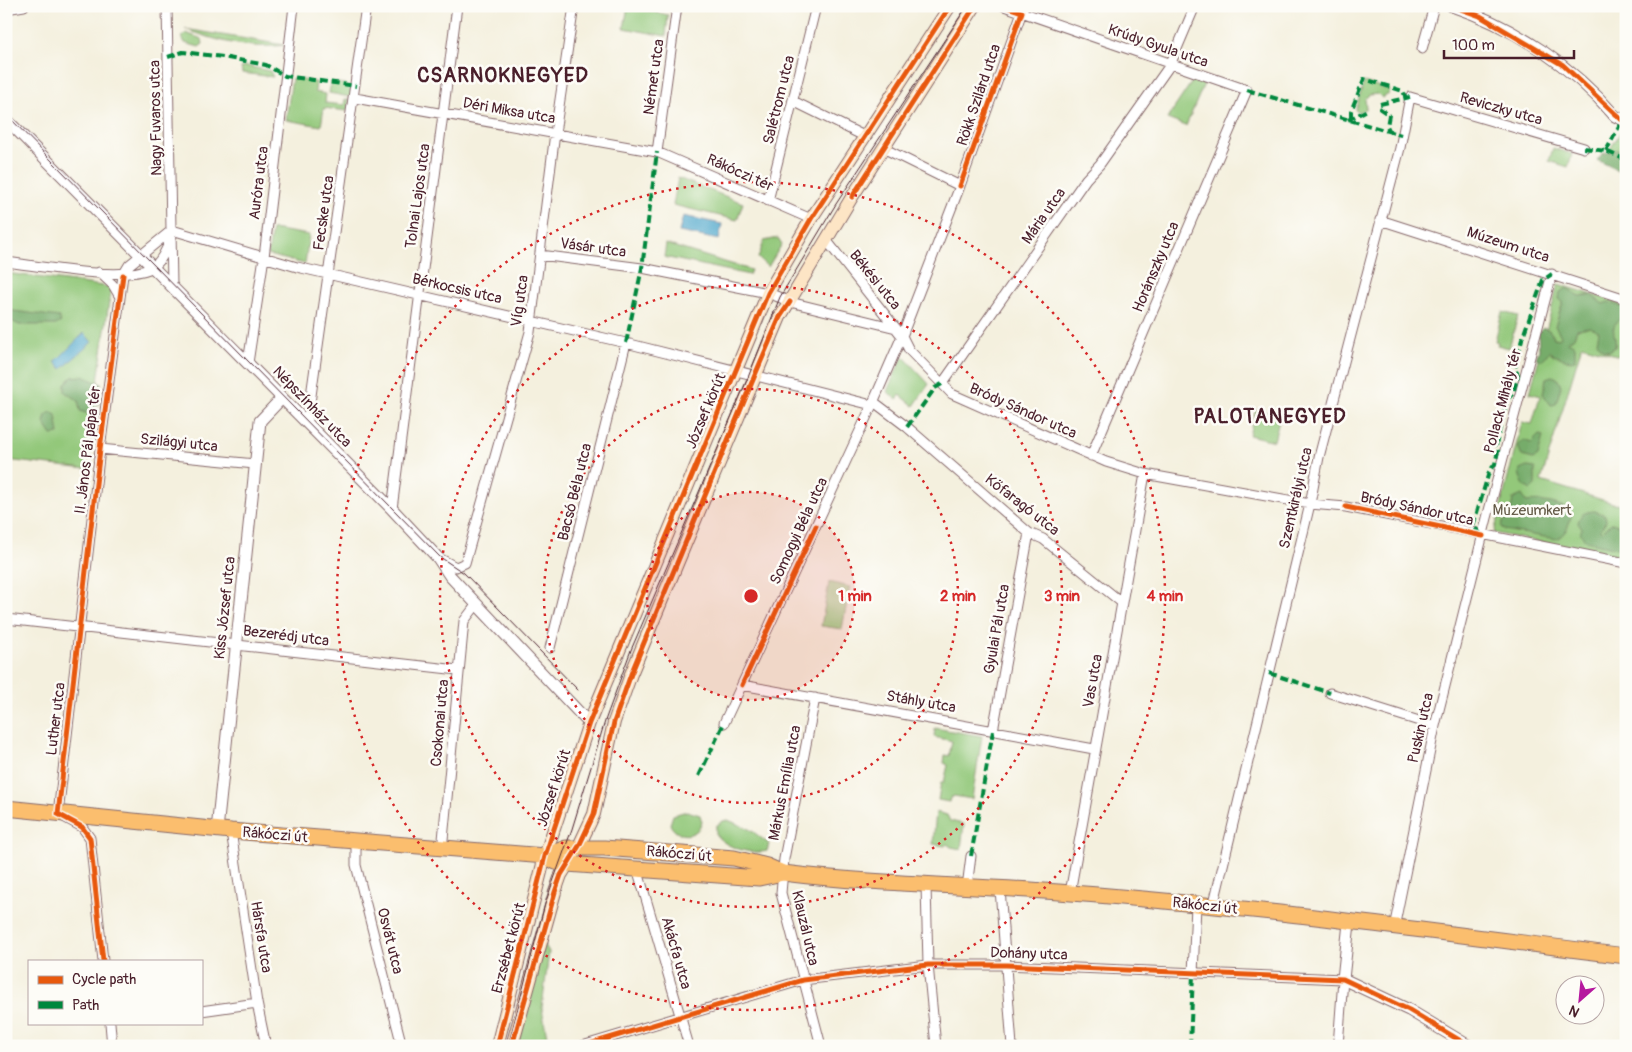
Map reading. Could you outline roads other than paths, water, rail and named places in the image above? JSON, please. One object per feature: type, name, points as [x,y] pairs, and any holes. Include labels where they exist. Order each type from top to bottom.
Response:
[{"type":"main road","name":"József körút","points":[[545,856],[589,723],[768,293],[810,220],[950,6]]},
{"type":"main road","name":"József körút","points":[[573,855],[594,814],[614,722],[627,684],[780,316],[883,148],[975,6]]},
{"type":"main road","name":"Rákóczi út","points":[[6,808],[442,850],[545,856],[556,862],[573,855],[734,858],[767,866],[783,873]]},
{"type":"main road","name":"Rákóczi út","points":[[545,856],[561,849],[573,855],[637,868],[759,878],[783,873],[926,885],[1070,893],[1349,922],[1619,955]]},
{"type":"main road","name":"Erzsébet körút","points":[[515,1044],[555,892],[573,855]]},
{"type":"main road","name":"Erzsébet körút","points":[[498,1046],[545,856]]},
{"type":"main road","points":[[1619,955],[1626,964]]},
{"type":"street","points":[[6,9],[24,6]]},
{"type":"street","name":"Nagy Fuvaros utca","points":[[168,6],[172,286]]},
{"type":"street","name":"Auróra utca","points":[[248,363],[264,257],[294,6]]},
{"type":"street","name":"Fecske utca","points":[[307,424],[355,98],[366,6]]},
{"type":"street","name":"Tolnai Lajos utca","points":[[392,509],[457,6]]},
{"type":"street","name":"Víg utca","points":[[438,558],[456,567],[464,563],[532,322],[555,133],[574,6]]},
{"type":"street","name":"Német utca","points":[[658,152],[677,6]]},
{"type":"street","name":"Salétrom utca","points":[[768,201],[816,6]]},
{"type":"street","name":"Krúdy Gyula utca","points":[[1004,6],[1022,9],[1170,65],[1247,90]]},
{"type":"street","name":"Mária utca","points":[[942,384],[1086,179],[1100,164],[1170,65],[1195,6]]},
{"type":"street","points":[[1422,49],[1434,6]]},
{"type":"street","points":[[1452,6],[1480,16],[1564,65],[1615,116],[1626,121]]},
{"type":"street","name":"Rökk Szilárd utca","points":[[902,336],[960,186],[1022,9]]},
{"type":"street","name":"Horánszky utca","points":[[1090,456],[1247,90]]},
{"type":"street","name":"Reviczky utca","points":[[1410,97],[1584,148]]},
{"type":"street","name":"Szentkirályi utca","points":[[1213,907],[1310,504],[1319,457],[1400,148],[1410,97]]},
{"type":"street","name":"Déri Miksa utca","points":[[355,98],[658,152]]},
{"type":"street","points":[[793,101],[866,137]]},
{"type":"street","name":"Népszínház utca","points":[[6,118],[392,509],[438,558],[450,576],[589,723]]},
{"type":"street","points":[[883,148],[960,186]]},
{"type":"street","name":"Rákóczi tér","points":[[658,152],[810,220]]},
{"type":"street","name":"Múzeum utca","points":[[1380,220],[1626,299]]},
{"type":"street","points":[[124,275],[129,265],[172,230]]},
{"type":"street","name":"Nagy Fuvaros utca","points":[[153,267],[168,246],[172,230]]},
{"type":"street","name":"Bérkocsis utca","points":[[172,230],[329,275],[419,294],[873,403]]},
{"type":"street","name":"Békési utca","points":[[827,242],[896,328],[909,350],[942,384]]},
{"type":"street","name":"Vásár utca","points":[[540,255],[642,268],[768,293]]},
{"type":"street","points":[[6,262],[124,275],[153,267]]},
{"type":"street","points":[[99,272],[113,285],[120,298]]},
{"type":"street","name":"Pollack Mihály tér","points":[[1483,536],[1552,274]]},
{"type":"street","name":"II. János Pál pápa tér","points":[[80,628],[100,449],[124,275]]},
{"type":"street","points":[[768,293],[790,302],[896,328]]},
{"type":"street","name":"Somogyi Béla utca","points":[[724,723],[873,403],[902,336]]},
{"type":"street","name":"Bacsó Béla utca","points":[[550,648],[626,343]]},
{"type":"street","name":"Bródy Sándor utca","points":[[942,384],[952,394],[968,403],[1090,456],[1145,474],[1310,504],[1346,507],[1483,536],[1626,563]]},
{"type":"street","name":"Kiss József utca","points":[[224,830],[237,644],[260,421],[282,398]]},
{"type":"street","name":"Kőfaragó utca","points":[[873,403],[907,427],[1029,532],[1043,539],[1122,602]]},
{"type":"street","name":"Szilágyi utca","points":[[100,449],[255,464]]},
{"type":"street","name":"Vas utca","points":[[1070,893],[1094,749],[1145,474]]},
{"type":"street","name":"Gyulai Pál utca","points":[[993,731],[1029,532]]},
{"type":"street","name":"Puskin utca","points":[[1394,928],[1435,726],[1483,536]]},
{"type":"street","name":"Csokonai utca","points":[[442,850],[464,621],[477,604]]},
{"type":"street","points":[[6,619],[80,628]]},
{"type":"street","name":"Bezerédj utca","points":[[80,628],[458,670]]},
{"type":"street","name":"Luther utca","points":[[58,814],[80,628]]},
{"type":"street","name":"Stáhly utca","points":[[742,685],[1094,749]]},
{"type":"street","points":[[1330,692],[1435,726]]},
{"type":"street","name":"Márkus Emília utca","points":[[783,873],[815,698]]},
{"type":"street","points":[[58,814],[82,827],[90,838],[103,960]]},
{"type":"street","name":"Hársfa utca","points":[[224,830],[266,1046]]},
{"type":"street","name":"Osvát utca","points":[[356,842],[356,865],[402,1046]]},
{"type":"street","points":[[967,887],[971,856]]},
{"type":"street","name":"Akácfa utca","points":[[637,868],[689,1046]]},
{"type":"street","name":"Klauzál utca","points":[[783,873],[781,893],[821,1046]]},
{"type":"street","points":[[926,885],[928,965],[936,1046]]},
{"type":"street","points":[[1000,889],[1012,1046]]},
{"type":"street","points":[[1193,974],[1196,905]]},
{"type":"street","points":[[1338,1046],[1349,922]]},
{"type":"street","name":"Dohány utca","points":[[582,1046],[680,1015],[803,980],[928,965],[1006,965],[1343,979],[1409,1010],[1469,1046]]},
{"type":"street","points":[[202,1011],[257,1003]]},
{"type":"street","points":[[111,1024],[112,1046]]},
{"type":"water","points":[[683,216],[722,224],[719,240],[679,232]]},
{"type":"water","points":[[84,333],[92,342],[62,369],[55,362]]},
{"type":"tram line","points":[[508,1046],[545,904],[572,829],[606,718],[631,650],[745,385],[780,297],[836,204],[967,6]]},
{"type":"tram line","points":[[6,114],[440,557],[464,573],[578,690]]},
{"type":"district","name":"CSARNOKNEGYED","points":[[503,75]]},
{"type":"district","name":"PALOTANEGYED","points":[[1270,416]]},
{"type":"park label","name":"Múzeumkert","points":[[1532,510]]}]
